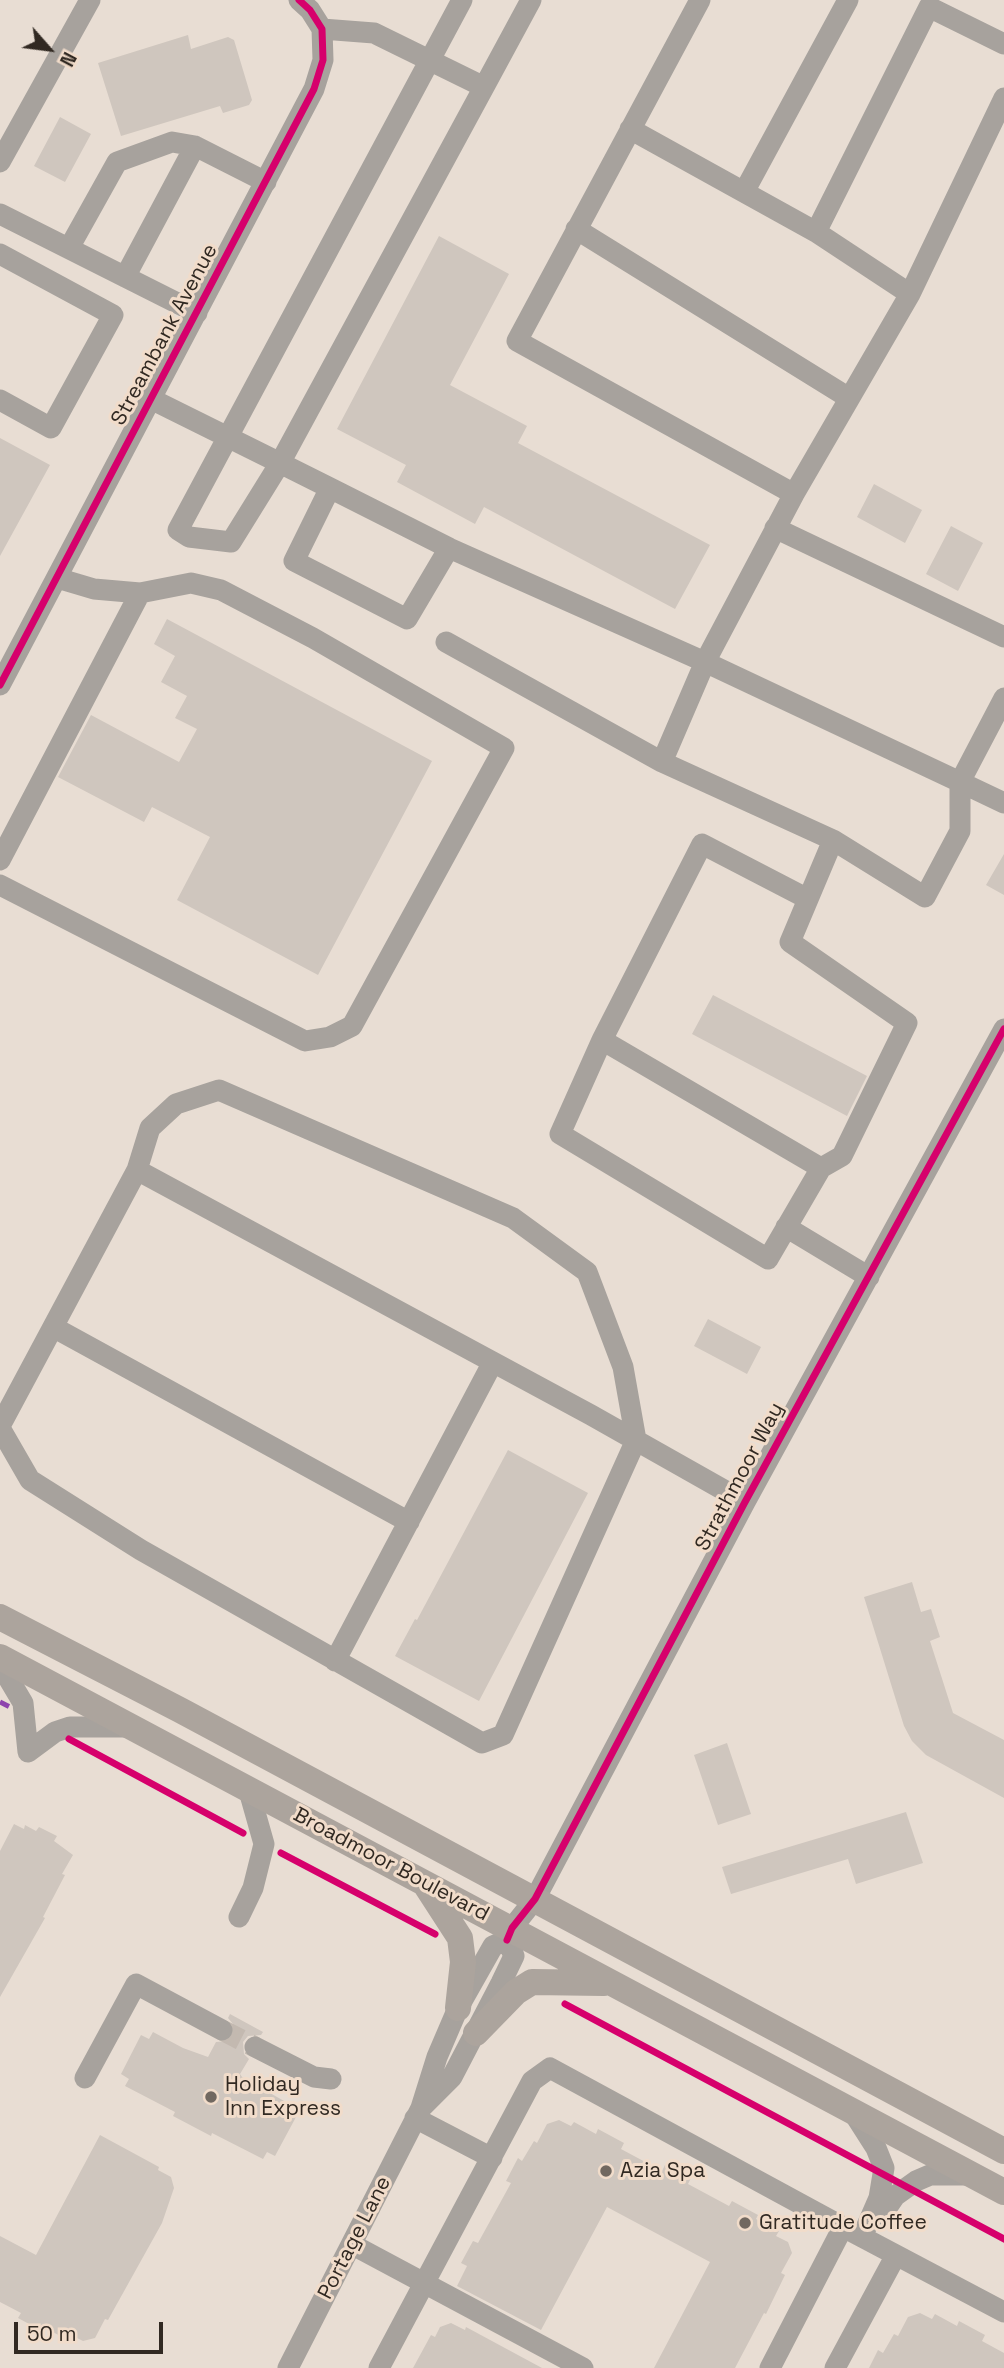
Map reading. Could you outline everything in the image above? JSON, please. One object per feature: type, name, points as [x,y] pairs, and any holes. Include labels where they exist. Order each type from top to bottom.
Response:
[{"type":"main road","name":"Broadmoor Boulevard","points":[[0,1617],[535,1899],[1004,2151]]},
{"type":"main road","name":"Broadmoor Boulevard","points":[[0,1657],[424,1883],[510,1934],[611,1983],[1004,2192]]},
{"type":"main road","points":[[424,1883],[460,1938],[463,1962],[458,2008]]},
{"type":"main road","points":[[476,2033],[516,1992],[531,1982],[611,1983]]},
{"type":"street","points":[[0,162],[90,0]]},
{"type":"street","points":[[299,0],[310,10],[322,29],[374,33],[484,87]]},
{"type":"street","points":[[462,0],[178,530],[189,537],[232,542],[281,463],[531,0]]},
{"type":"street","points":[[700,0],[517,341],[794,494]]},
{"type":"street","points":[[744,192],[848,0]]},
{"type":"street","points":[[816,232],[922,3],[1004,44]]},
{"type":"street","name":"Streambank Avenue","points":[[1,681],[317,82],[323,60],[322,29]]},
{"type":"street","points":[[662,762],[705,662],[775,528],[910,294],[1004,97]]},
{"type":"street","points":[[630,129],[816,232],[910,294]]},
{"type":"street","points":[[69,248],[117,162],[172,142],[195,146],[266,182]]},
{"type":"street","points":[[125,277],[195,146]]},
{"type":"street","points":[[3,223],[69,248],[197,313]]},
{"type":"street","points":[[576,229],[849,398]]},
{"type":"street","points":[[0,254],[113,315],[51,428],[0,400]]},
{"type":"street","points":[[151,399],[449,548],[705,662],[1004,803]]},
{"type":"street","points":[[330,488],[294,561],[407,619],[449,548]]},
{"type":"street","points":[[775,528],[1004,637]]},
{"type":"street","points":[[0,885],[305,1041],[330,1037],[352,1026],[504,748],[313,638],[220,590],[191,583],[140,593],[94,589],[57,578]]},
{"type":"street","points":[[0,860],[140,593]]},
{"type":"street","points":[[446,642],[662,762],[833,840],[925,897],[960,831],[960,782],[1004,698]]},
{"type":"street","points":[[808,899],[702,844],[602,1040],[560,1134],[768,1259],[821,1168],[842,1156],[907,1023],[790,942],[833,840]]},
{"type":"street","name":"Strathmoor Way","points":[[510,1934],[535,1899],[746,1502],[1004,1029]]},
{"type":"street","points":[[602,1040],[821,1168]]},
{"type":"street","points":[[219,1090],[513,1218],[587,1272],[623,1367],[636,1440],[503,1735],[482,1743],[141,1550],[30,1480],[0,1427],[137,1170],[150,1128],[176,1104],[219,1090]]},
{"type":"street","points":[[137,1170],[746,1502]]},
{"type":"street","points":[[786,1227],[869,1277]]},
{"type":"street","points":[[53,1327],[409,1522]]},
{"type":"street","points":[[335,1661],[493,1362]]},
{"type":"street","points":[[0,1664],[23,1703],[28,1752],[55,1732],[70,1727],[132,1727]]},
{"type":"street","points":[[239,1917],[253,1888],[264,1844],[249,1791]]},
{"type":"street","name":"Portage Lane","points":[[288,2368],[418,2113],[437,2057],[458,2008],[493,1946],[510,1934],[514,1956],[476,2033],[452,2077],[418,2113]]},
{"type":"street","points":[[85,2078],[135,1984],[222,2030]]},
{"type":"street","points":[[255,2047],[314,2077],[331,2079]]},
{"type":"street","points":[[379,2368],[533,2081],[550,2068],[1004,2312]]},
{"type":"street","points":[[853,2112],[876,2148],[884,2168],[872,2218]]},
{"type":"street","points":[[418,2113],[492,2158]]},
{"type":"street","points":[[770,2368],[853,2232],[884,2212],[895,2196],[916,2181],[930,2175],[973,2175]]},
{"type":"street","points":[[353,2245],[583,2368]]},
{"type":"street","points":[[835,2368],[896,2255]]},
{"type":"building","points":[[188,35],[191,49],[228,37],[234,40],[252,100],[249,105],[223,113],[220,106],[121,136],[98,63]]},
{"type":"building","points":[[60,117],[91,134],[65,182],[34,166]]},
{"type":"building","points":[[439,236],[509,274],[450,385],[527,426],[518,443],[710,545],[675,609],[484,507],[475,524],[397,482],[406,465],[337,429]]},
{"type":"building","points":[[0,438],[50,465],[0,556]]},
{"type":"building","points":[[874,484],[922,510],[905,543],[857,517]]},
{"type":"building","points":[[951,526],[983,543],[958,591],[926,574]]},
{"type":"building","points":[[167,619],[432,761],[318,975],[177,900],[210,837],[152,807],[144,822],[58,777],[91,715],[179,762],[197,729],[175,718],[187,696],[161,682],[175,656],[154,644]]},
{"type":"building","points":[[1004,854],[1004,895],[986,885]]},
{"type":"building","points":[[713,995],[867,1076],[847,1116],[692,1034]]},
{"type":"building","points":[[708,1319],[761,1347],[747,1374],[694,1346]]},
{"type":"building","points":[[508,1450],[588,1493],[479,1701],[395,1656]]},
{"type":"building","points":[[912,1582],[921,1612],[931,1609],[940,1637],[930,1641],[953,1713],[1004,1740],[1004,1798],[926,1755],[912,1741],[904,1726],[864,1597]]},
{"type":"building","points":[[727,1743],[751,1814],[718,1825],[694,1755]]},
{"type":"building","points":[[906,1812],[923,1863],[856,1884],[848,1859],[731,1894],[722,1867]]},
{"type":"building","points":[[14,1824],[24,1829],[25,1825],[36,1831],[39,1827],[57,1836],[54,1841],[73,1855],[62,1874],[65,1875],[43,1917],[45,1918],[0,1997],[0,1851]]},
{"type":"building","name":"Holiday Inn Express","points":[[230,2014],[263,2032],[261,2035],[248,2036],[243,2042],[244,2054],[249,2059],[240,2074],[291,2105],[287,2113],[296,2117],[275,2156],[267,2152],[263,2159],[173,2116],[175,2112],[125,2086],[129,2079],[121,2074],[141,2035],[149,2039],[153,2032],[183,2048],[208,2057],[216,2042],[228,2041],[234,2036],[233,2024],[228,2018]]},
{"type":"building","points":[[559,2120],[571,2126],[574,2122],[596,2134],[598,2129],[624,2143],[621,2149],[662,2171],[665,2165],[691,2178],[688,2184],[729,2206],[732,2201],[758,2215],[756,2219],[779,2231],[776,2236],[788,2242],[792,2253],[781,2273],[785,2275],[735,2368],[654,2368],[710,2262],[607,2207],[541,2330],[457,2286],[467,2266],[461,2263],[473,2241],[478,2243],[511,2183],[506,2181],[518,2158],[522,2161],[534,2141],[537,2143],[547,2124]]},
{"type":"building","points":[[100,2135],[159,2167],[158,2170],[171,2177],[174,2188],[162,2223],[108,2320],[105,2319],[95,2338],[83,2341],[71,2335],[68,2340],[45,2328],[44,2332],[18,2318],[21,2313],[0,2302],[0,2236],[36,2255]]},
{"type":"building","points":[[920,2313],[932,2319],[935,2314],[957,2326],[959,2321],[985,2335],[982,2341],[1004,2353],[1004,2368],[869,2368],[878,2350],[883,2353],[894,2334],[898,2336],[908,2317]]},
{"type":"building","points":[[451,2323],[465,2330],[466,2327],[542,2368],[413,2368],[431,2335],[435,2337],[440,2327]]},
{"type":"tunnel","points":[[222,2030],[255,2047]]},
{"type":"marked path","points":[[0,1702],[12,1708]]},
{"type":"cycle path","points":[[0,685],[314,89],[323,60],[322,29],[310,10],[299,0]]},
{"type":"cycle path","points":[[507,1940],[512,1928],[535,1899],[745,1502],[1004,1029]]},
{"type":"cycle path","points":[[69,1739],[243,1833]]},
{"type":"cycle path","points":[[281,1853],[435,1934]]},
{"type":"cycle path","points":[[565,2004],[1004,2239]]},
{"type":"place","name":"Holiday Inn Express","points":[[211,2097]]},
{"type":"place","name":"Azia Spa","points":[[606,2171]]},
{"type":"place","name":"Gratitude Coffee","points":[[745,2223]]}]
